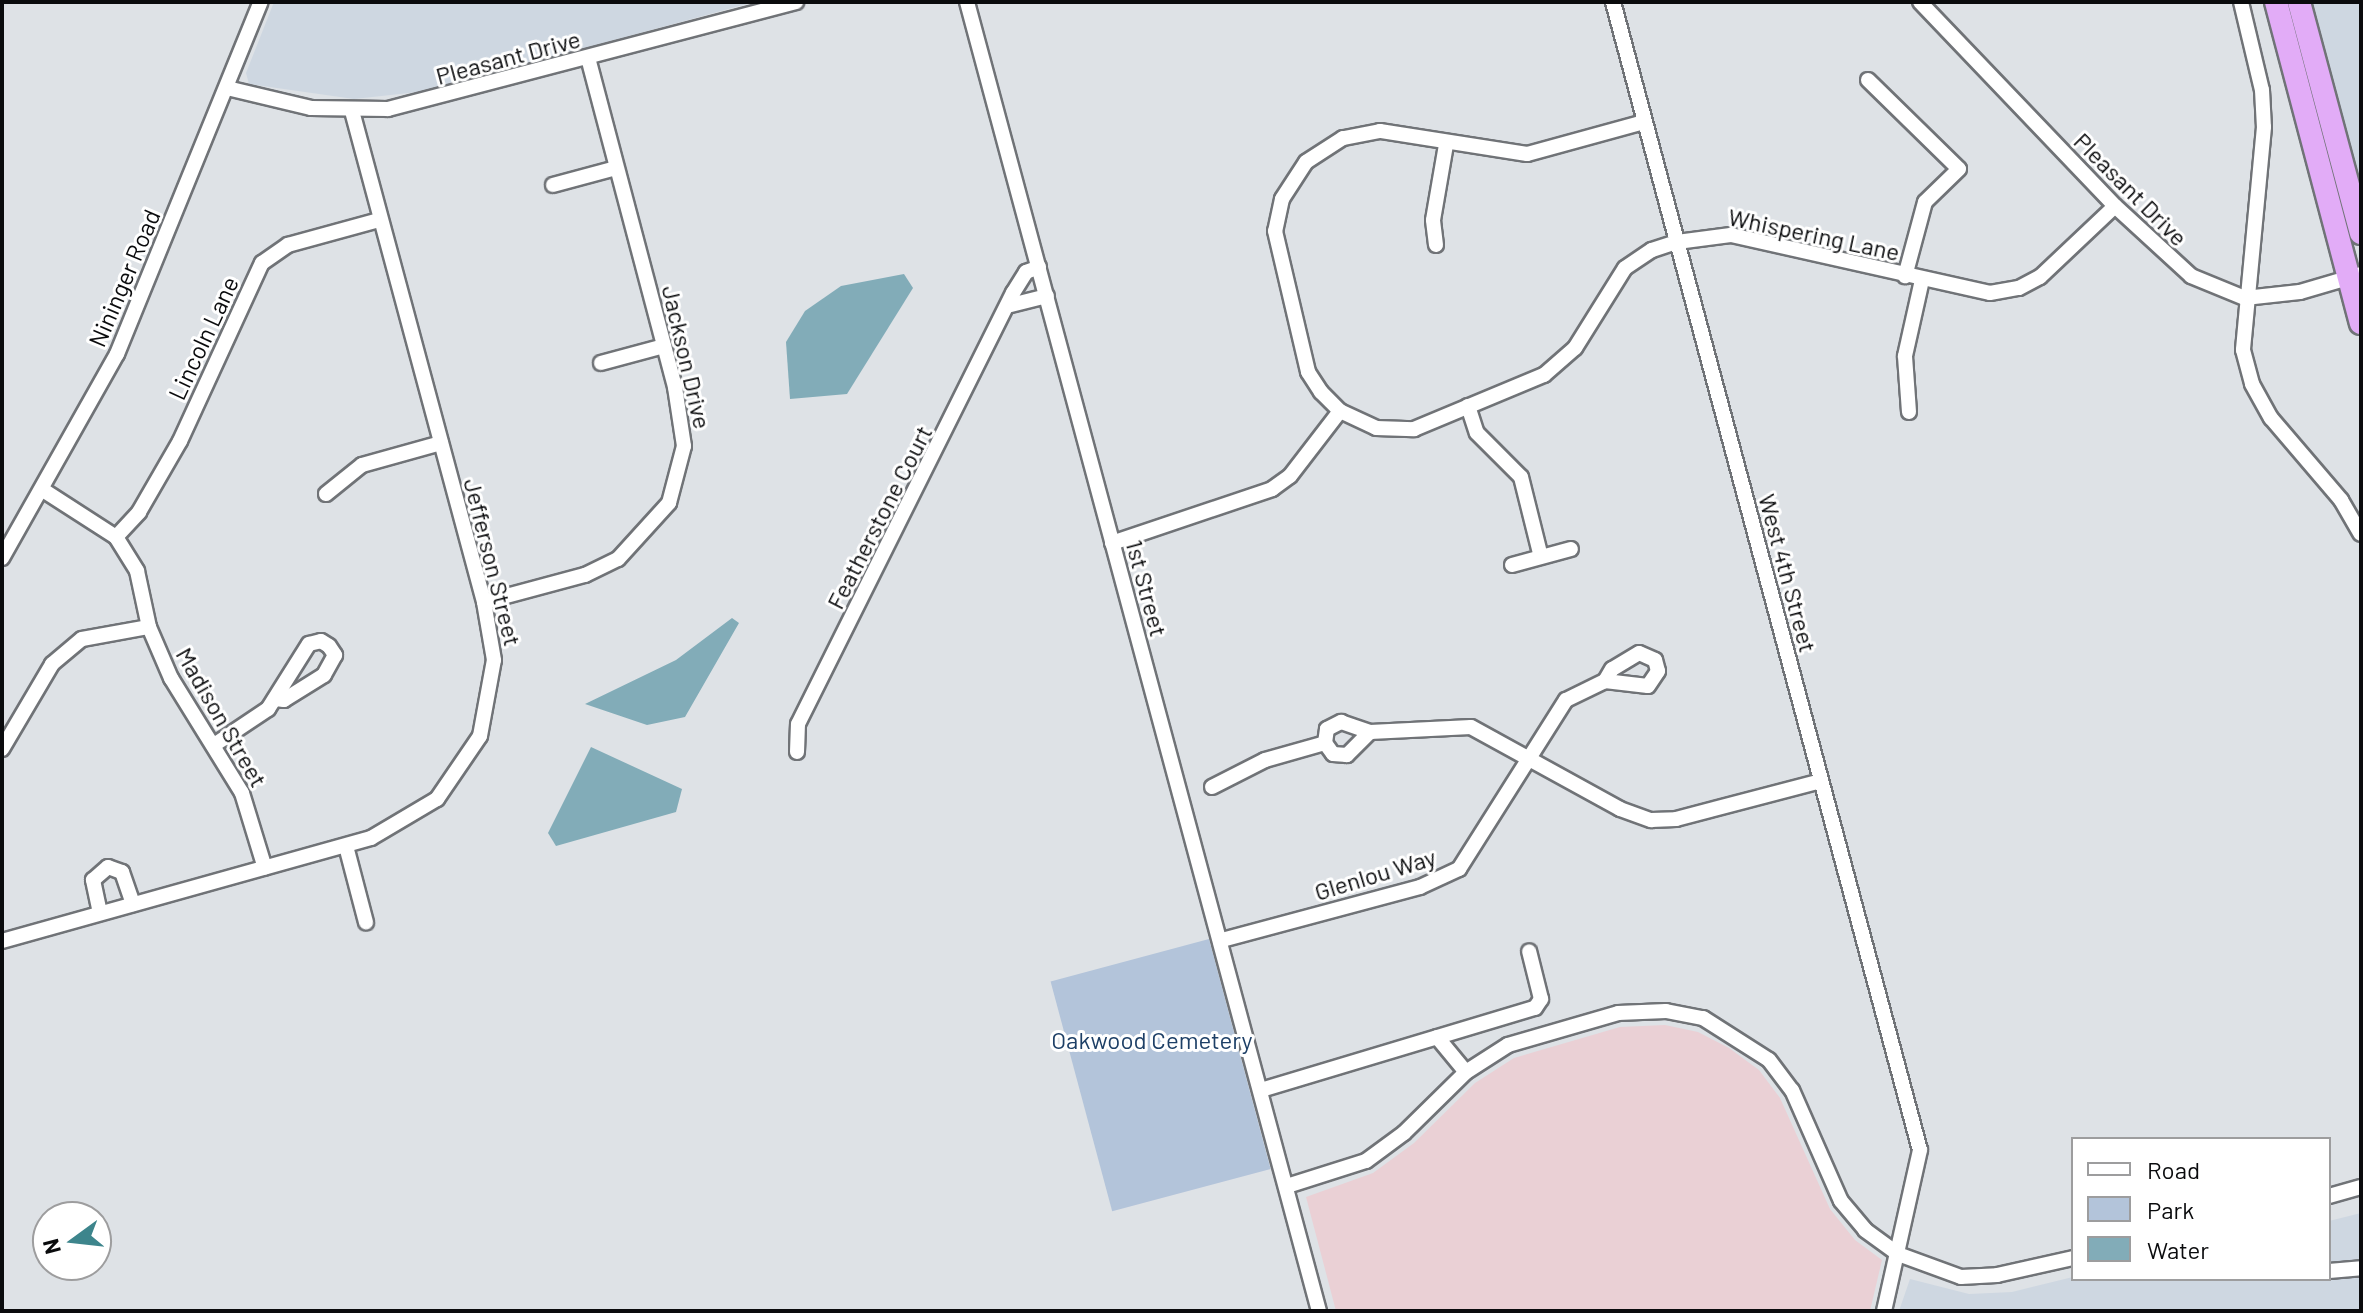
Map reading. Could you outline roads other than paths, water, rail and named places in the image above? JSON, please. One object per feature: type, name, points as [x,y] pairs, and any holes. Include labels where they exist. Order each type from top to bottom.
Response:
[{"type":"highway","points":[[2276,2],[2355,276],[2361,323]]},
{"type":"highway","points":[[2299,2],[2361,233]]},
{"type":"street","name":"Nininger Road","points":[[2,558],[117,354],[261,2]]},
{"type":"street","name":"Pleasant Drive","points":[[227,88],[269,102],[352,111],[427,102],[796,2]]},
{"type":"street","name":"1st Street","points":[[967,2],[1222,940],[1319,1311]]},
{"type":"street","name":"West 4th Street","points":[[1613,2],[1920,1155],[1898,1254]]},
{"type":"street","name":"Pleasant Drive","points":[[1920,2],[2172,263],[2203,283],[2245,298],[2300,292],[2355,276]]},
{"type":"street","points":[[2241,2],[2262,90],[2264,127],[2245,298],[2243,350],[2252,384],[2271,418],[2341,500],[2361,534]]},
{"type":"street","name":"Jackson Drive","points":[[484,602],[585,575],[618,559],[669,503],[684,446],[664,346],[588,58]]},
{"type":"street","points":[[1868,80],[1959,169],[1925,202],[1905,276]]},
{"type":"street","name":"Jefferson Street","points":[[2,941],[346,846],[417,815],[469,759],[487,714],[494,660],[484,602],[352,111]]},
{"type":"street","points":[[1112,543],[1272,489],[1290,476],[1340,411],[1308,372],[1279,264],[1275,231],[1282,199],[1306,162],[1343,138],[1380,131],[1446,145],[1527,154],[1644,122]]},
{"type":"street","points":[[1436,245],[1433,220],[1446,145]]},
{"type":"street","points":[[553,185],[616,168]]},
{"type":"street","name":"Whispering Lane","points":[[1340,411],[1376,428],[1414,429],[1561,364],[1625,268],[1652,250],[1677,242],[1731,235],[1990,293],[2019,288],[2040,277],[2115,206]]},
{"type":"street","name":"Lincoln Lane","points":[[116,537],[139,512],[180,441],[262,263],[288,245],[379,220]]},
{"type":"street","name":"Featherstone Court","points":[[797,752],[798,724],[1011,305],[1020,278],[1039,267]]},
{"type":"street","points":[[1909,412],[1905,356],[1922,280]]},
{"type":"street","points":[[1011,305],[1047,296]]},
{"type":"street","points":[[601,363],[664,346]]},
{"type":"street","points":[[1468,406],[1477,433],[1521,477],[1541,557]]},
{"type":"street","points":[[326,494],[362,465],[441,443]]},
{"type":"street","name":"Madison Street","points":[[43,490],[116,537],[137,571],[149,627],[171,678],[242,793],[265,868]]},
{"type":"street","points":[[1512,565],[1571,549]]},
{"type":"street","points":[[2,749],[52,664],[82,639],[149,627]]},
{"type":"street","points":[[214,745],[275,699],[301,651],[321,641],[329,646],[335,655],[324,675],[284,700],[275,699]]},
{"type":"street","name":"Glenlou Way","points":[[1222,940],[1440,880],[1471,855],[1566,700],[1605,681]]},
{"type":"street","points":[[1325,743],[1333,723],[1370,732],[1471,727],[1531,757],[1620,809],[1660,821],[1821,781]]},
{"type":"street","points":[[1325,743],[1333,754],[1347,755],[1370,732]]},
{"type":"street","points":[[1212,787],[1265,760],[1325,743]]},
{"type":"street","points":[[346,846],[366,922]]},
{"type":"street","points":[[100,913],[93,885],[102,869],[114,867],[122,872],[133,904]]},
{"type":"street","points":[[1261,1090],[1540,1005],[1529,951]]},
{"type":"street","points":[[1287,1186],[1366,1161],[1404,1133],[1466,1072],[1508,1045],[1618,1013],[1666,1011],[1703,1018],[1769,1060],[1792,1090],[1841,1201],[1865,1230],[1898,1254],[1961,1277],[1997,1275],[2071,1258]]},
{"type":"street","points":[[1437,1037],[1466,1072]]},
{"type":"street","points":[[2331,1195],[2361,1187]]},
{"type":"street","points":[[1884,1311],[1898,1254]]},
{"type":"street","points":[[2331,1271],[2361,1268]]},
{"type":"water","points":[[904,274],[913,288],[847,394],[790,399],[786,342],[805,311],[841,286]]},
{"type":"water","points":[[732,618],[739,623],[685,717],[647,725],[585,704],[676,660]]},
{"type":"water","points":[[591,747],[682,789],[676,812],[556,846],[548,833]]},
{"type":"park label","name":"Oakwood Cemetery","points":[[1152,1040]]}]
